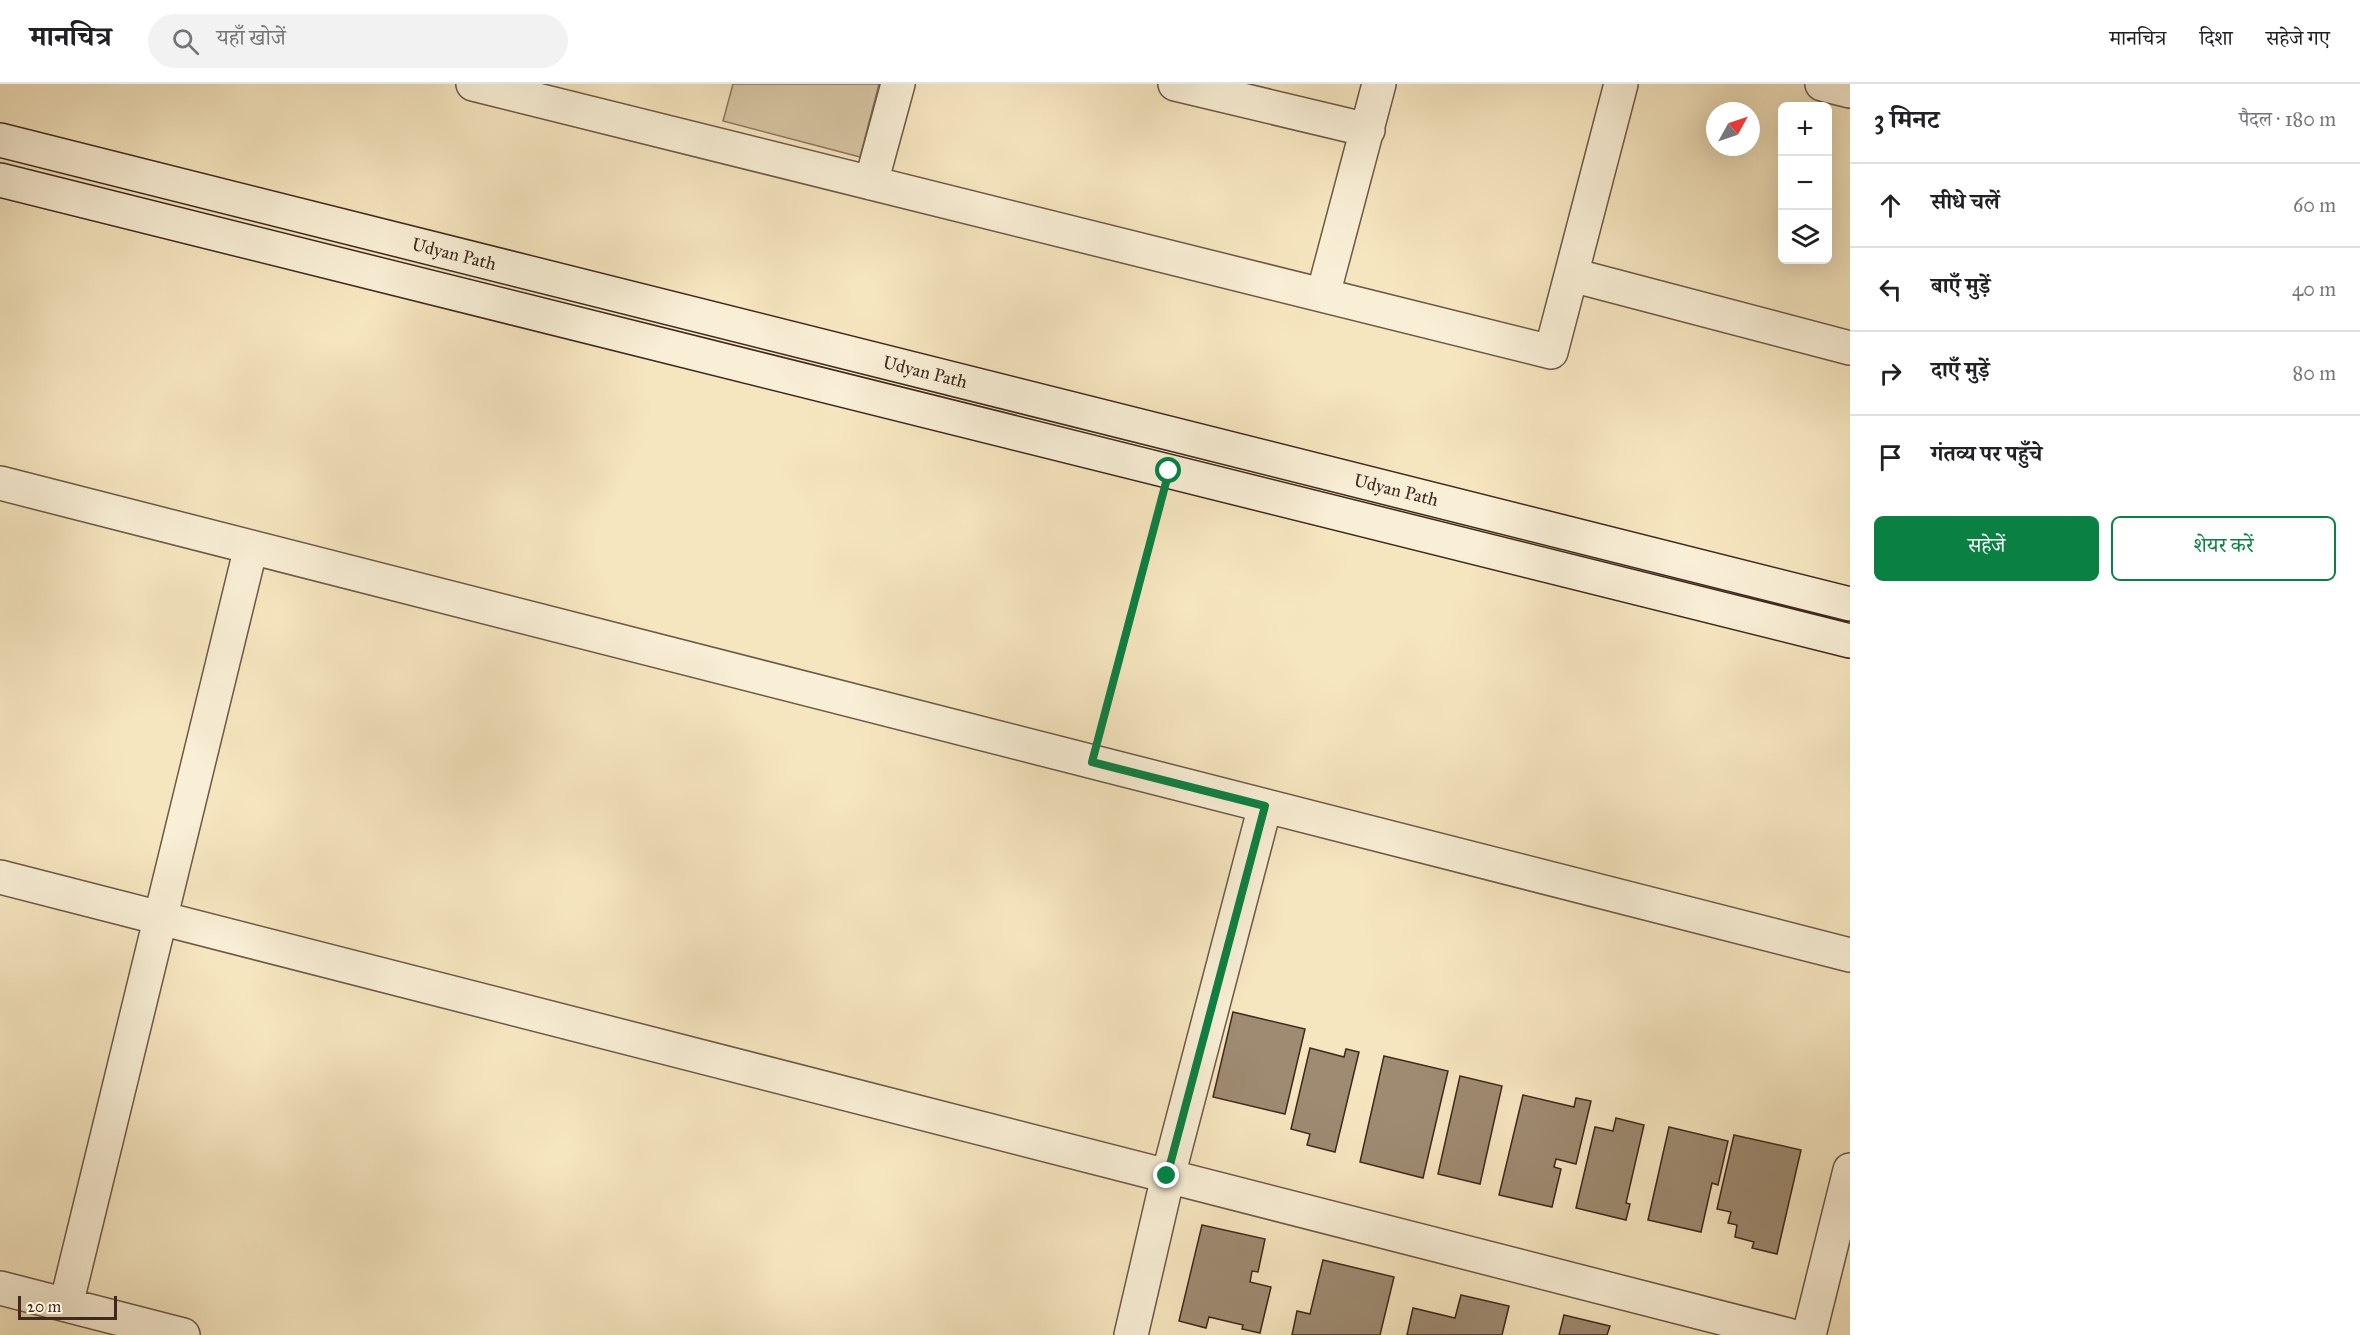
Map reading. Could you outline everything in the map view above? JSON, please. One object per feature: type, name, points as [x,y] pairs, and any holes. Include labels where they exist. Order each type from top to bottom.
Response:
[{"type":"street","points":[[473,84],[1551,352],[1621,84]]},
{"type":"street","points":[[871,183],[898,84]]},
{"type":"street","points":[[1175,84],[1368,130]]},
{"type":"street","points":[[1323,295],[1380,84]]},
{"type":"street","points":[[1822,84],[1850,91]]},
{"type":"street","name":"Udyan Path","points":[[0,140],[1850,604]]},
{"type":"street","name":"Udyan Path","points":[[0,180],[1850,641]]},
{"type":"street","points":[[1572,275],[1850,348]]},
{"type":"street","points":[[0,483],[1850,955]]},
{"type":"street","points":[[66,1305],[251,547]]},
{"type":"street","points":[[1131,1335],[1167,1176],[1265,806]]},
{"type":"street","points":[[0,877],[1788,1335]]},
{"type":"street","points":[[1809,1335],[1850,1170]]},
{"type":"street","points":[[0,1288],[183,1335]]},
{"type":"path","points":[[1092,762],[1169,471]]},
{"type":"shaded area","points":[[733,84],[879,84],[860,157],[723,121]]},
{"type":"building","points":[[1233,1012],[1305,1029],[1285,1114],[1213,1097]]},
{"type":"building","points":[[1310,1048],[1344,1057],[1346,1049],[1359,1052],[1335,1152],[1307,1145],[1310,1134],[1291,1129]]},
{"type":"building","points":[[1384,1056],[1448,1071],[1423,1178],[1360,1162]]},
{"type":"building","points":[[1460,1076],[1502,1086],[1480,1184],[1438,1174]]},
{"type":"building","points":[[1523,1095],[1574,1107],[1576,1098],[1591,1101],[1576,1164],[1556,1159],[1554,1167],[1561,1169],[1552,1207],[1499,1195]]},
{"type":"building","points":[[1616,1118],[1644,1125],[1626,1203],[1630,1204],[1626,1220],[1576,1208],[1595,1127],[1613,1131]]},
{"type":"building","points":[[1669,1127],[1728,1141],[1718,1185],[1712,1183],[1701,1232],[1648,1220]]},
{"type":"building","points":[[1734,1135],[1801,1150],[1777,1254],[1752,1248],[1754,1242],[1735,1237],[1737,1225],[1728,1223],[1731,1212],[1717,1209]]},
{"type":"building","points":[[1202,1225],[1265,1239],[1258,1272],[1252,1271],[1250,1282],[1271,1287],[1260,1333],[1242,1329],[1243,1325],[1209,1317],[1206,1328],[1179,1321]]},
{"type":"building","points":[[1323,1260],[1394,1277],[1380,1335],[1292,1335],[1297,1311],[1310,1314]]},
{"type":"building","points":[[1461,1295],[1509,1306],[1502,1335],[1407,1335],[1413,1308],[1455,1318]]},
{"type":"building","points":[[1564,1315],[1610,1326],[1607,1335],[1559,1335]]},
{"type":"route","points":[[1167,1176],[1265,806],[1092,762],[1169,471]]}]
